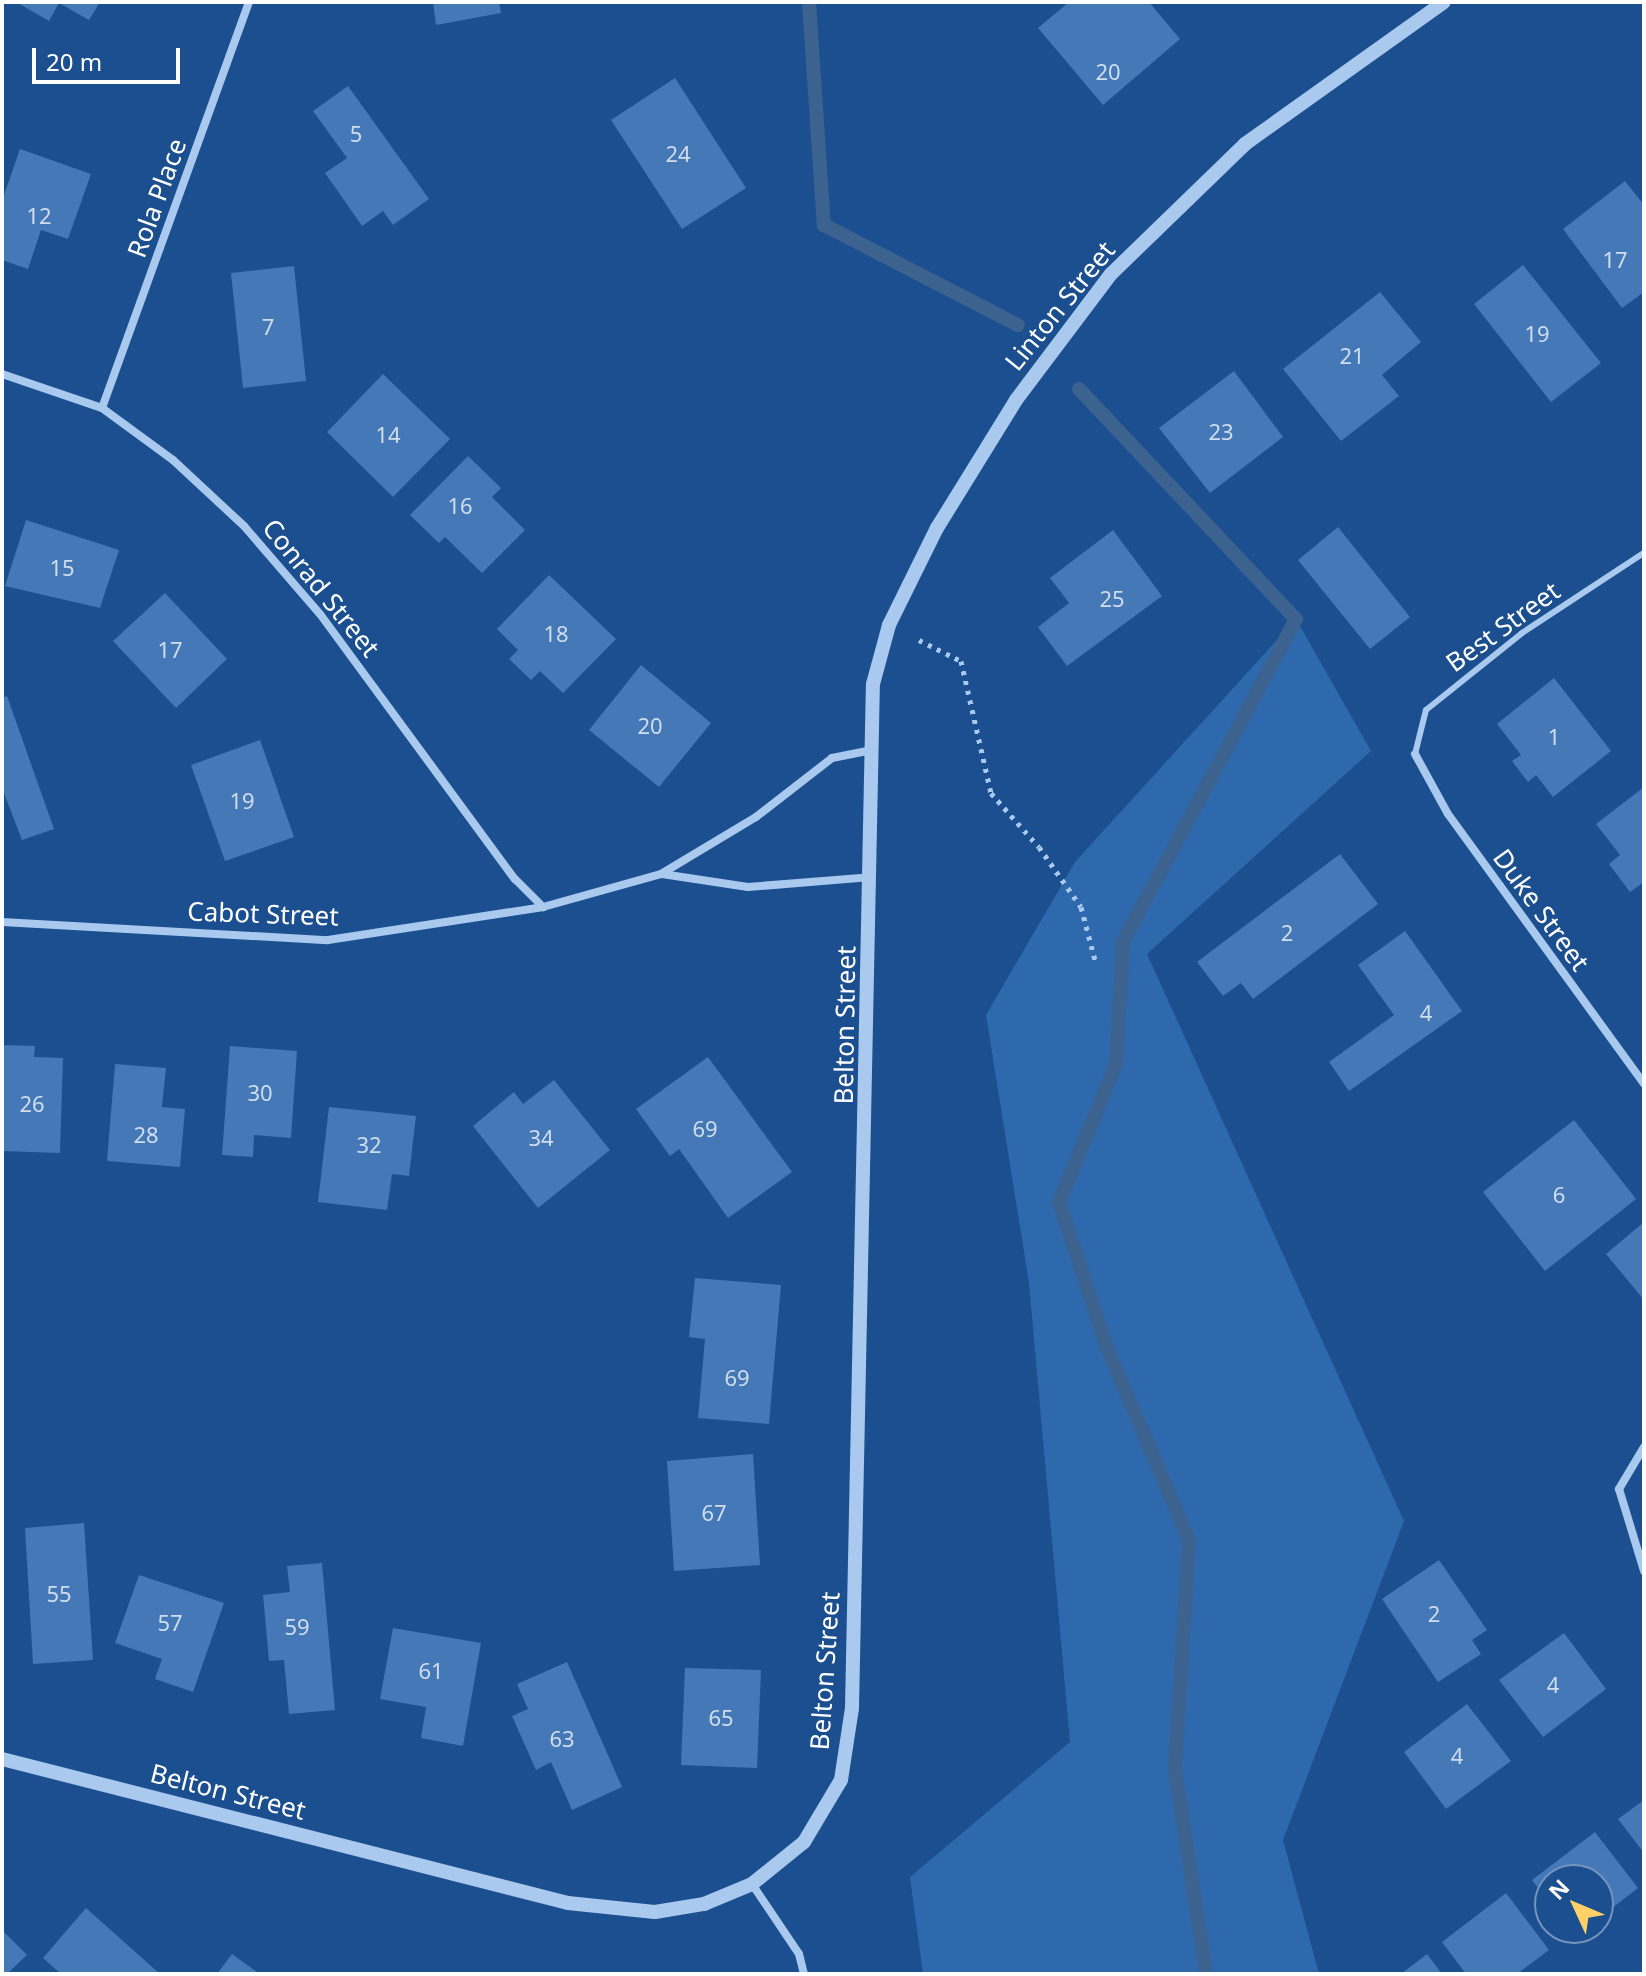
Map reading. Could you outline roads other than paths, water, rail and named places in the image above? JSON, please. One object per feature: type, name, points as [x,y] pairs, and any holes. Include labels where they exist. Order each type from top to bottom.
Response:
[{"type":"street","name":"Rola Place","points":[[102,408],[249,2]]},
{"type":"street","name":"Linton Street","points":[[872,750],[873,684],[889,625],[937,528],[1016,400],[1111,274],[1245,144],[1444,2]]},
{"type":"street","name":"Conrad Street","points":[[2,374],[102,408],[173,460],[244,526],[320,614],[515,879],[543,907]]},
{"type":"street","name":"Cabot Street","points":[[2,922],[328,940],[543,907],[661,874],[756,817],[832,758],[872,750]]},
{"type":"street","name":"Belton Street","points":[[2,1759],[568,1903],[655,1912],[704,1904],[752,1884],[804,1842],[841,1780],[852,1708],[873,877],[872,750]]},
{"type":"street","name":"Duke Street","points":[[1415,754],[1456,826],[1644,1084]]},
{"type":"street","name":"Cabot Street","points":[[661,874],[748,887],[873,877]]},
{"type":"street","points":[[1644,1447],[1619,1489],[1644,1571]]},
{"type":"street","points":[[752,1884],[799,1954],[804,1974]]},
{"type":"lane","name":"Best Street","points":[[1415,754],[1426,710],[1522,633],[1644,553]]},
{"type":"waterway","points":[[809,2],[824,225],[1018,325]]},
{"type":"waterway","points":[[1079,389],[1296,619],[1123,942],[1116,1064],[1059,1202],[1107,1348],[1189,1540],[1175,1769],[1206,1974]]}]
